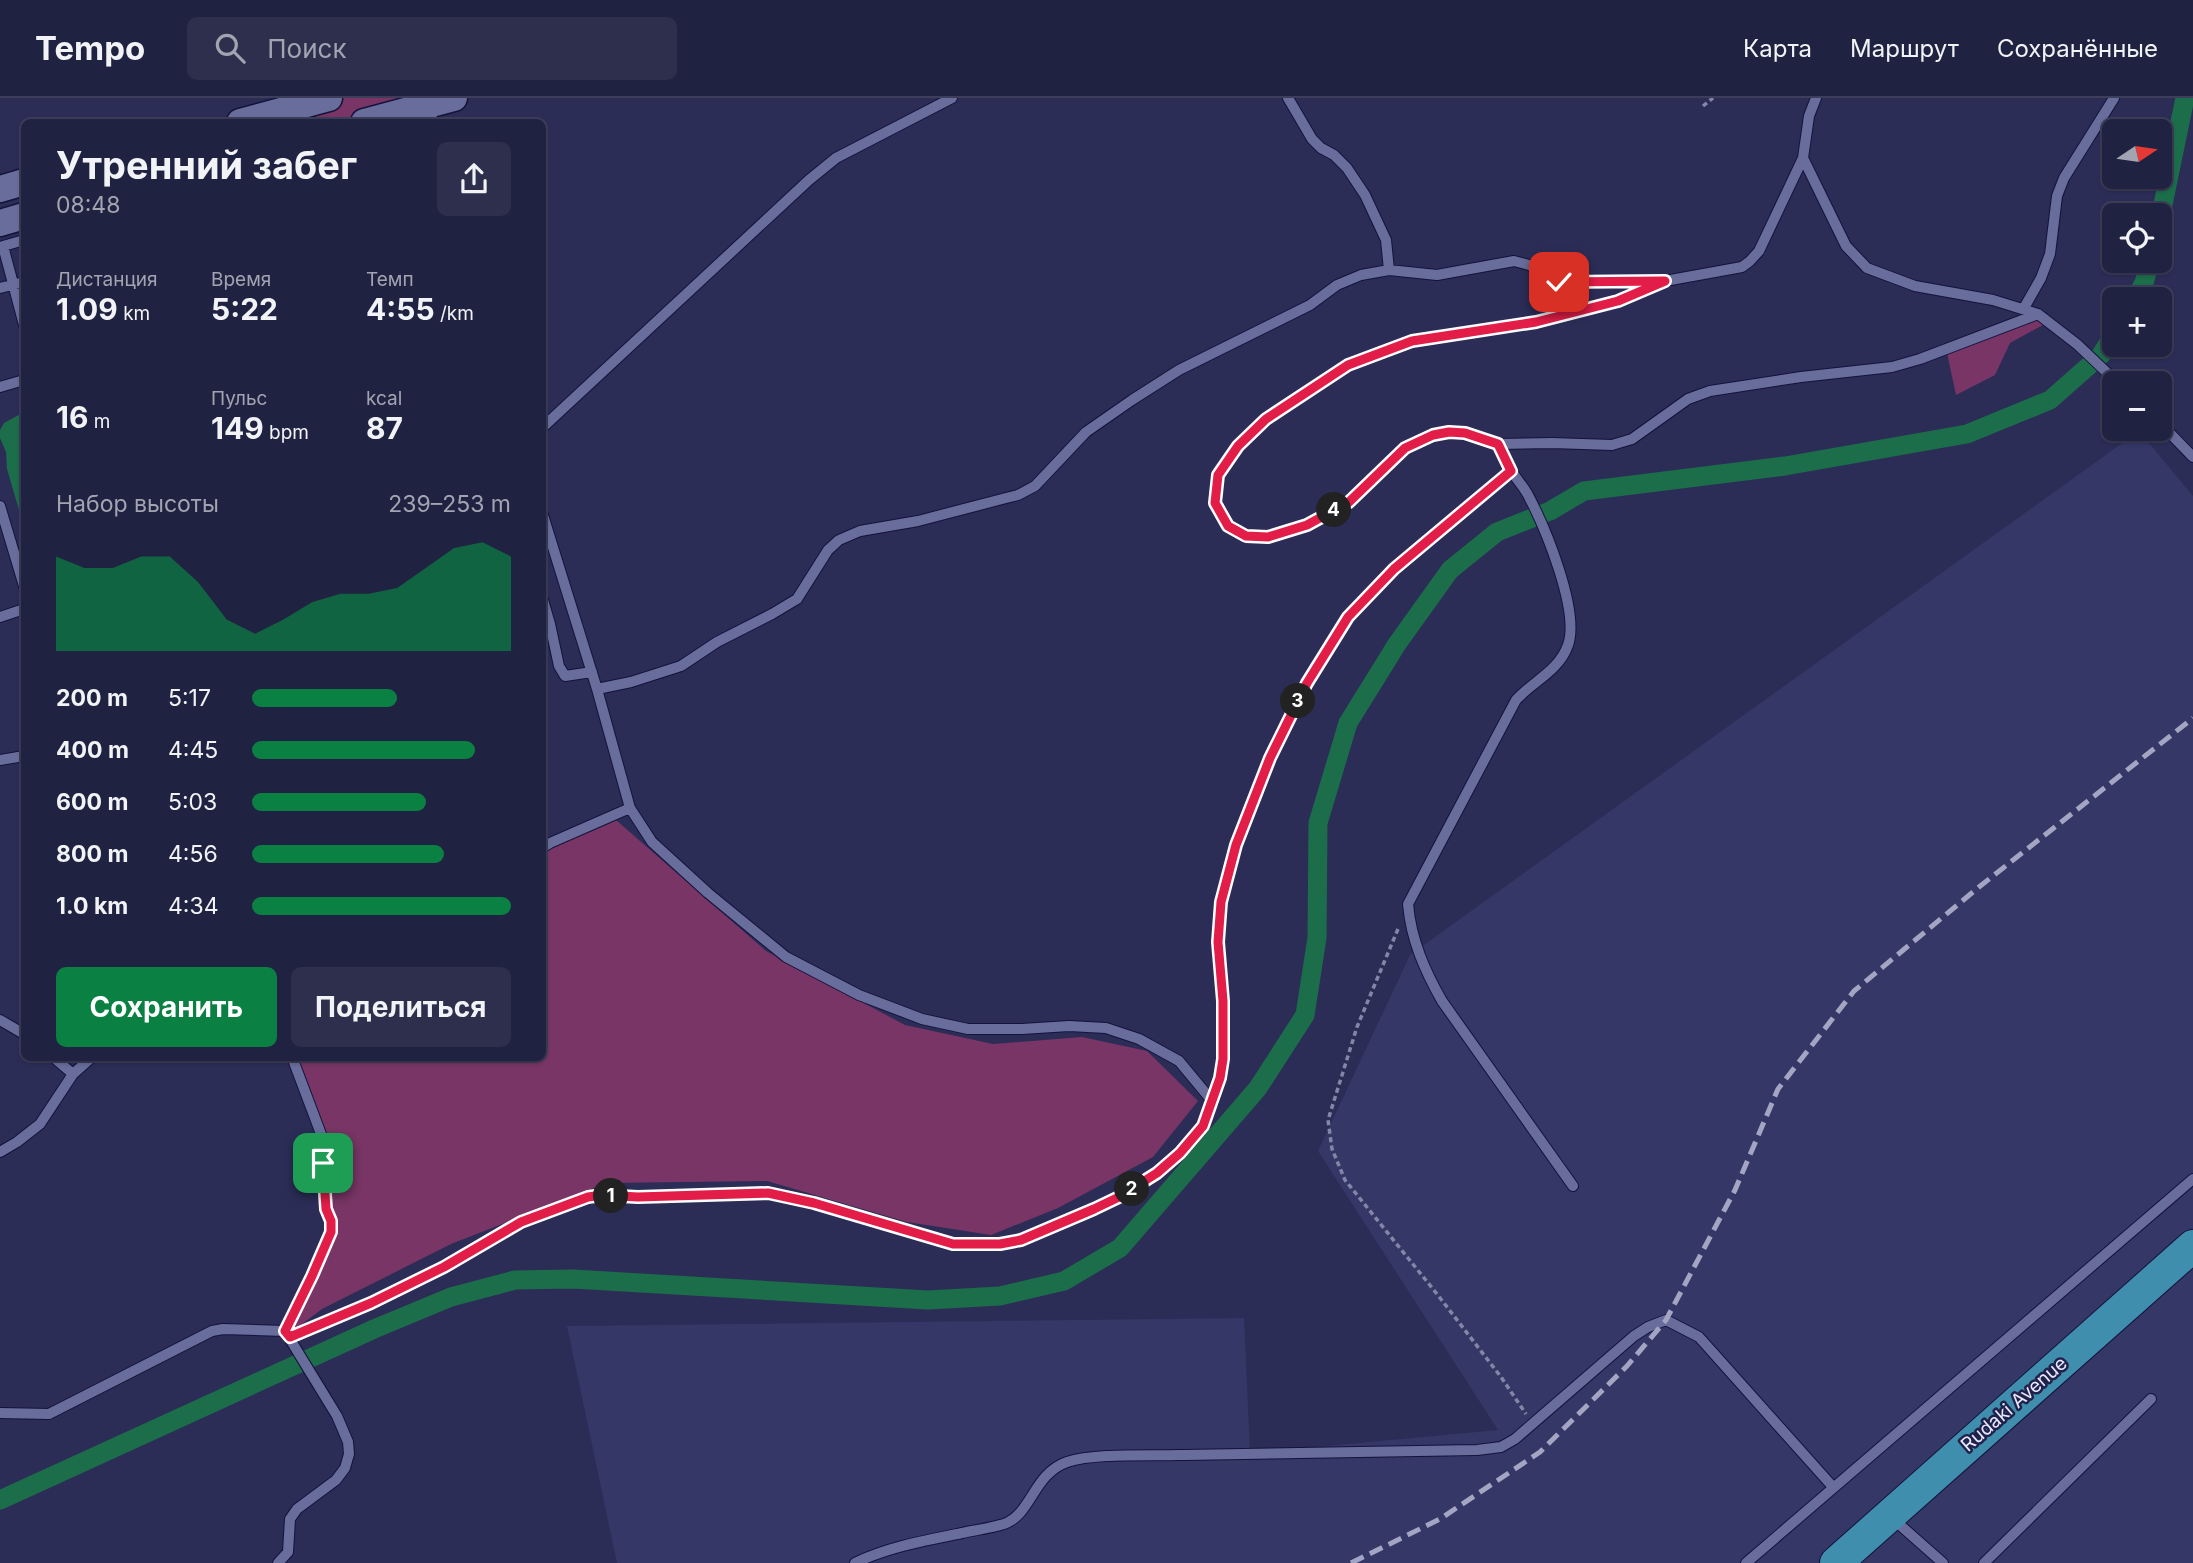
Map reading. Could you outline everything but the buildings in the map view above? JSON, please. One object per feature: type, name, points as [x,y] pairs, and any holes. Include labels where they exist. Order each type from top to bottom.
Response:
[{"type":"highway","name":"Rudaki Avenue","points":[[1836,1563],[2193,1246]]},
{"type":"main road","points":[[251,119],[329,98]]},
{"type":"main road","points":[[388,119],[420,115],[454,98]]},
{"type":"main road","points":[[0,189],[21,183]]},
{"type":"main road","points":[[1,238],[21,219]]},
{"type":"lane","points":[[546,424],[836,158],[952,98]]},
{"type":"lane","points":[[1288,98],[1312,139],[1341,161],[1365,195],[1386,240],[1389,270]]},
{"type":"lane","points":[[597,688],[631,682],[681,666],[717,642],[797,599],[828,550],[839,540],[860,531],[918,521],[1018,495],[1035,486],[1069,448],[1096,424],[1179,370],[1310,305],[1350,278],[1389,270],[1437,275],[1514,261],[1529,265],[1559,282],[1665,281],[1732,270],[1750,261],[1759,251],[1803,158],[1809,116],[1816,98]]},
{"type":"lane","points":[[2024,308],[2041,278],[2050,254],[2057,196],[2064,178],[2114,98]]},
{"type":"lane","points":[[1803,158],[1846,246],[1867,268],[1915,286],[1993,300],[2038,314],[2106,371]]},
{"type":"lane","points":[[21,240],[1,238],[21,314]]},
{"type":"lane","points":[[1665,281],[1618,301],[1536,322],[1412,341],[1348,365],[1266,419],[1238,446],[1218,475],[1215,503],[1228,526],[1246,536],[1268,537],[1307,525],[1349,502],[1405,448],[1433,435],[1465,433],[1498,444],[1612,445],[1632,439],[1688,399],[1710,390],[1892,367],[2038,314]]},
{"type":"lane","points":[[0,288],[21,283]]},
{"type":"lane","points":[[0,387],[21,381]]},
{"type":"lane","points":[[2172,436],[2193,457]]},
{"type":"lane","points":[[1498,444],[1511,471],[1527,493],[1567,596],[1570,618],[1568,644],[1555,667],[1516,700],[1409,904],[1412,933],[1428,977],[1442,1001],[1573,1186]]},
{"type":"lane","points":[[0,1413],[49,1414],[212,1331],[223,1329],[288,1334],[371,1303],[444,1267],[521,1222],[588,1197],[768,1193],[814,1203],[953,1244],[1000,1244],[1021,1240],[1119,1197],[1157,1173],[1180,1153],[1203,1126],[1213,1102],[1223,1059],[1223,1001],[1218,942],[1221,902],[1236,845],[1270,758],[1307,683],[1348,617],[1394,569],[1511,471]]},
{"type":"lane","points":[[0,506],[21,576]]},
{"type":"lane","points":[[546,525],[597,688],[630,808],[652,842],[708,893],[786,957],[859,995],[922,1019],[968,1029],[1069,1026],[1106,1028],[1139,1039],[1178,1061],[1213,1102]]},
{"type":"lane","points":[[0,617],[21,610]]},
{"type":"lane","points":[[546,625],[565,677],[592,672]]},
{"type":"lane","points":[[0,760],[21,756]]},
{"type":"lane","points":[[546,845],[630,808]]},
{"type":"lane","points":[[0,1020],[21,1032]]},
{"type":"lane","points":[[58,1061],[73,1074]]},
{"type":"lane","points":[[0,1152],[40,1124],[73,1074],[88,1061]]},
{"type":"lane","points":[[288,1334],[331,1232],[326,1209],[321,1134],[294,1061]]},
{"type":"lane","points":[[1746,1563],[2193,1179]]},
{"type":"lane","points":[[855,1563],[888,1551],[1012,1520],[1021,1513],[1037,1486],[1055,1468],[1081,1459],[1477,1450],[1501,1447],[1533,1424],[1634,1335],[1666,1320],[1699,1337],[1833,1487]]},
{"type":"lane","points":[[278,1563],[288,1552],[290,1519],[297,1508],[336,1480],[345,1468],[349,1454],[348,1442],[337,1416],[288,1334]]},
{"type":"lane","points":[[1984,1563],[2151,1399]]},
{"type":"lane","points":[[1889,1515],[1942,1563]]},
{"type":"path","points":[[1703,106],[1713,98]]},
{"type":"path","points":[[1409,904],[1357,1027],[1328,1120],[1332,1149],[1345,1180],[1501,1377],[1533,1424]]},
{"type":"shaded area","points":[[327,98],[441,98],[363,119],[249,119]]},
{"type":"shaded area","points":[[2044,313],[2052,320],[2010,343],[1995,375],[1956,395],[1947,353]]},
{"type":"shaded area","points":[[21,414],[21,517],[7,469],[6,452],[0,438],[4,423]]},
{"type":"shaded area","points":[[2125,441],[2147,441],[2193,496],[2193,1563],[617,1563],[567,1326],[1244,1318],[1250,1453],[1498,1430],[1318,1151],[1410,955]]},
{"type":"shaded area","points":[[616,820],[766,951],[905,1025],[993,1044],[1082,1037],[1147,1051],[1198,1101],[1153,1157],[1058,1208],[991,1235],[907,1222],[767,1181],[607,1183],[451,1244],[322,1309],[293,1331],[336,1233],[331,1207],[326,1132],[298,1061],[546,1061],[546,852]]},
{"type":"waterway","points":[[2163,203],[2185,98]]},
{"type":"waterway","points":[[2142,287],[2147,273]]},
{"type":"waterway","points":[[0,1500],[374,1329],[451,1297],[515,1280],[573,1279],[928,1300],[1000,1296],[1064,1281],[1120,1248],[1258,1088],[1305,1015],[1317,938],[1318,823],[1348,723],[1397,644],[1450,570],[1497,532],[1550,511],[1584,491],[1785,466],[1967,434],[2050,400],[2102,353]]},
{"type":"railway","points":[[1351,1563],[1440,1519],[1540,1452],[1627,1366],[1666,1320],[1735,1190],[1778,1089],[1854,991],[1979,887],[2193,718]]},
{"type":"route","points":[[323,1163],[326,1209],[331,1221],[331,1232],[285,1331],[290,1337],[371,1303],[444,1267],[521,1222],[588,1197],[768,1193],[814,1203],[953,1244],[1000,1244],[1021,1240],[1094,1209],[1157,1173],[1180,1153],[1203,1126],[1213,1102],[1223,1059],[1223,1001],[1218,942],[1221,902],[1236,845],[1270,758],[1307,683],[1348,617],[1394,569],[1511,471],[1498,444],[1465,433],[1433,435],[1405,448],[1349,502],[1307,525],[1268,537],[1246,536],[1228,526],[1215,503],[1218,475],[1238,446],[1266,419],[1348,365],[1412,341],[1536,322],[1618,301],[1665,281],[1559,282]]}]
